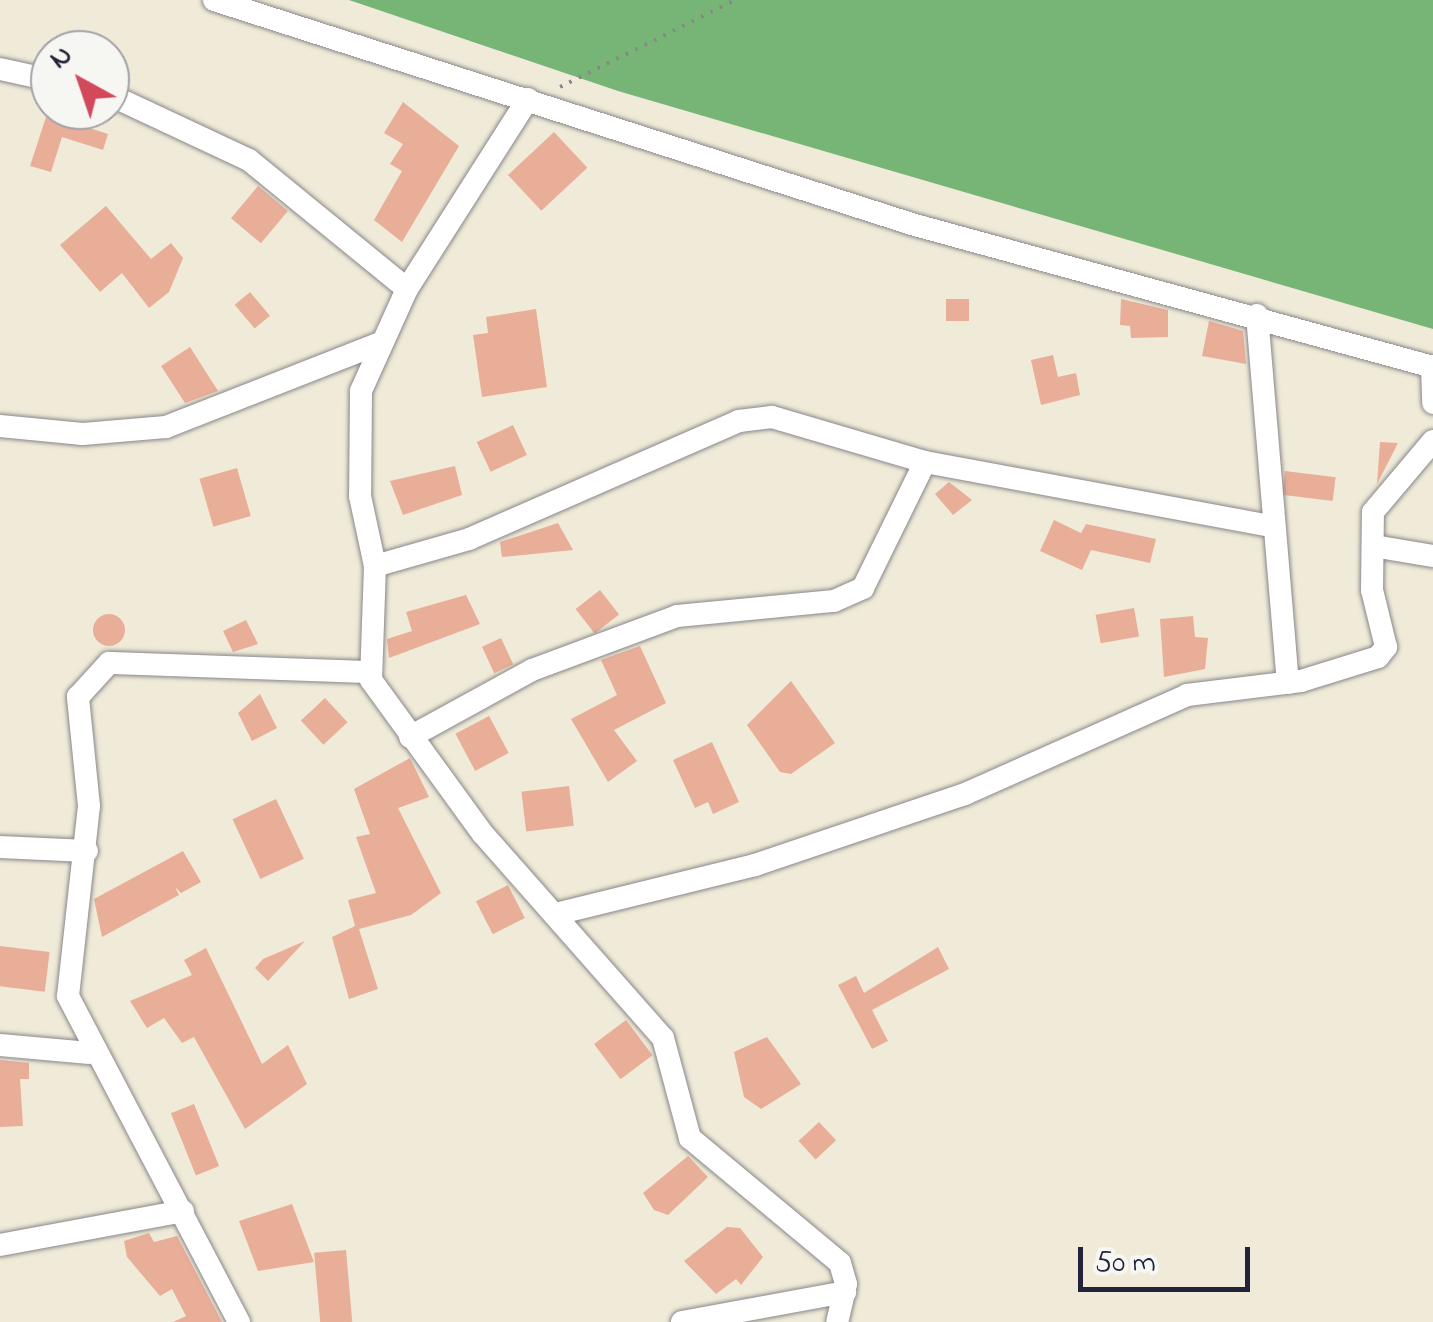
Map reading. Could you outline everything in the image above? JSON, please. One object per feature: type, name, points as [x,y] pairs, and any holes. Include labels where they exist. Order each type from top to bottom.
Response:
[{"type":"street","points":[[214,0],[914,225],[1257,315],[1432,367],[1433,402]]},
{"type":"street","points":[[0,68],[30,75]]},
{"type":"street","points":[[528,99],[407,289],[378,344],[355,426],[375,566],[370,672],[410,737],[484,834],[560,913],[663,1038],[690,1138],[825,1248],[844,1269],[845,1292],[837,1322]]},
{"type":"street","points":[[130,104],[249,160],[407,289]]},
{"type":"street","points":[[1257,315],[1269,526],[1288,683]]},
{"type":"street","points":[[0,426],[83,434],[166,427],[378,344]]},
{"type":"street","points":[[375,566],[469,539],[752,418],[789,420],[925,462],[1269,526]]},
{"type":"street","points":[[560,913],[756,866],[965,794],[1187,695],[1288,683],[1386,650],[1373,546],[1380,497],[1433,441]]},
{"type":"street","points":[[410,737],[532,670],[677,616],[834,601],[863,588],[925,462]]},
{"type":"street","points":[[1373,546],[1433,556]]},
{"type":"street","points":[[239,1322],[183,1211],[90,1053],[67,986],[87,851],[78,698],[102,666],[370,672]]},
{"type":"street","points":[[1,846],[87,851]]},
{"type":"street","points":[[0,1045],[90,1053]]},
{"type":"street","points":[[0,1245],[183,1211]]},
{"type":"street","points":[[682,1322],[845,1292]]},
{"type":"path","points":[[528,99],[736,0]]},
{"type":"green space","points":[[349,0],[1433,0],[1433,329],[618,91]]},
{"type":"building","points":[[403,102],[459,146],[402,242],[374,220],[402,171],[390,164],[403,144],[384,133]]},
{"type":"building","points":[[42,130],[96,130],[108,134],[103,150],[62,137],[51,172],[30,166]]},
{"type":"building","points":[[554,132],[587,168],[541,211],[508,175]]},
{"type":"building","points":[[258,186],[288,211],[261,243],[231,218]]},
{"type":"building","points":[[106,206],[151,259],[171,243],[183,258],[169,292],[149,308],[122,273],[100,292],[60,245]]},
{"type":"building","points":[[250,292],[270,316],[255,329],[235,305]]},
{"type":"building","points":[[946,299],[969,299],[969,321],[946,321]]},
{"type":"building","points":[[1121,299],[1168,310],[1168,337],[1131,338],[1130,326],[1120,325]]},
{"type":"building","points":[[536,309],[547,387],[482,397],[473,335],[488,333],[486,317]]},
{"type":"building","points":[[1209,321],[1243,331],[1246,364],[1202,356]]},
{"type":"building","points":[[190,347],[218,391],[185,403],[161,366]]},
{"type":"building","points":[[1053,355],[1058,377],[1076,373],[1080,395],[1041,405],[1031,360]]},
{"type":"building","points":[[513,425],[527,455],[491,472],[477,442]]},
{"type":"building","points":[[1380,442],[1398,443],[1377,484]]},
{"type":"building","points":[[455,466],[462,495],[403,515],[390,481]]},
{"type":"building","points":[[237,468],[251,516],[213,527],[200,479]]},
{"type":"building","points":[[1285,471],[1336,477],[1333,501],[1282,495]]},
{"type":"building","points":[[949,482],[972,500],[953,515],[935,494]]},
{"type":"building","points":[[1054,520],[1081,533],[1086,524],[1156,539],[1150,563],[1091,550],[1082,570],[1040,551]]},
{"type":"building","points":[[558,523],[573,550],[502,557],[500,542]]},
{"type":"building","points":[[600,590],[619,614],[595,634],[576,609]]},
{"type":"building","points":[[466,595],[480,624],[389,658],[387,639],[412,631],[406,612]]},
{"type":"building","points":[[1134,608],[1139,637],[1101,643],[1096,615]]},
{"type":"building","points":[[109,614],[121,618],[125,630],[121,642],[109,646],[97,642],[93,630],[97,618]]},
{"type":"building","points":[[1193,616],[1195,637],[1208,638],[1205,669],[1164,677],[1160,619]]},
{"type":"building","points":[[246,620],[258,644],[233,652],[223,631]]},
{"type":"building","points":[[501,638],[513,664],[494,673],[482,647]]},
{"type":"building","points":[[640,646],[666,703],[614,730],[637,761],[608,782],[571,719],[617,695],[601,660]]},
{"type":"building","points":[[791,681],[835,743],[791,774],[780,772],[747,725]]},
{"type":"building","points":[[260,694],[277,728],[252,741],[238,713]]},
{"type":"building","points":[[325,698],[348,722],[323,745],[301,721]]},
{"type":"building","points":[[489,716],[509,753],[475,771],[455,734]]},
{"type":"building","points":[[712,742],[739,802],[713,814],[708,802],[695,808],[673,760]]},
{"type":"building","points":[[410,758],[429,797],[398,808],[441,893],[411,915],[359,929],[378,989],[349,999],[332,937],[355,926],[348,900],[376,893],[356,837],[370,834],[354,789]]},
{"type":"building","points":[[569,786],[574,826],[526,832],[521,792]]},
{"type":"building","points":[[276,799],[304,859],[260,879],[232,819]]},
{"type":"building","points":[[183,851],[201,882],[181,893],[175,887],[179,895],[102,937],[94,899]]},
{"type":"building","points":[[508,885],[525,918],[493,934],[476,901]]},
{"type":"building","points":[[305,941],[268,981],[255,968],[263,959]]},
{"type":"building","points":[[0,946],[50,952],[45,992],[0,986]]},
{"type":"building","points":[[938,947],[949,969],[872,1010],[888,1041],[872,1049],[838,985],[856,976],[864,993]]},
{"type":"building","points":[[206,948],[262,1064],[288,1045],[307,1084],[245,1129],[194,1037],[182,1043],[164,1018],[147,1028],[130,1001],[192,975],[184,960]]},
{"type":"building","points":[[626,1020],[652,1055],[621,1079],[594,1044]]},
{"type":"building","points":[[767,1037],[801,1084],[761,1109],[744,1097],[734,1052]]},
{"type":"building","points":[[0,1060],[29,1063],[29,1079],[20,1079],[23,1126],[0,1127]]},
{"type":"building","points":[[194,1104],[219,1166],[196,1175],[171,1113]]},
{"type":"building","points":[[819,1122],[836,1140],[816,1159],[799,1141]]},
{"type":"building","points":[[688,1156],[708,1177],[668,1215],[654,1210],[643,1193]]},
{"type":"building","points":[[292,1204],[314,1262],[258,1271],[239,1221]]},
{"type":"building","points":[[727,1227],[740,1228],[763,1257],[741,1285],[736,1279],[716,1294],[684,1261]]},
{"type":"building","points":[[149,1233],[154,1242],[177,1236],[222,1322],[173,1322],[186,1316],[172,1289],[160,1296],[127,1257],[124,1241]]},
{"type":"building","points":[[346,1250],[352,1322],[320,1322],[314,1253]]}]
